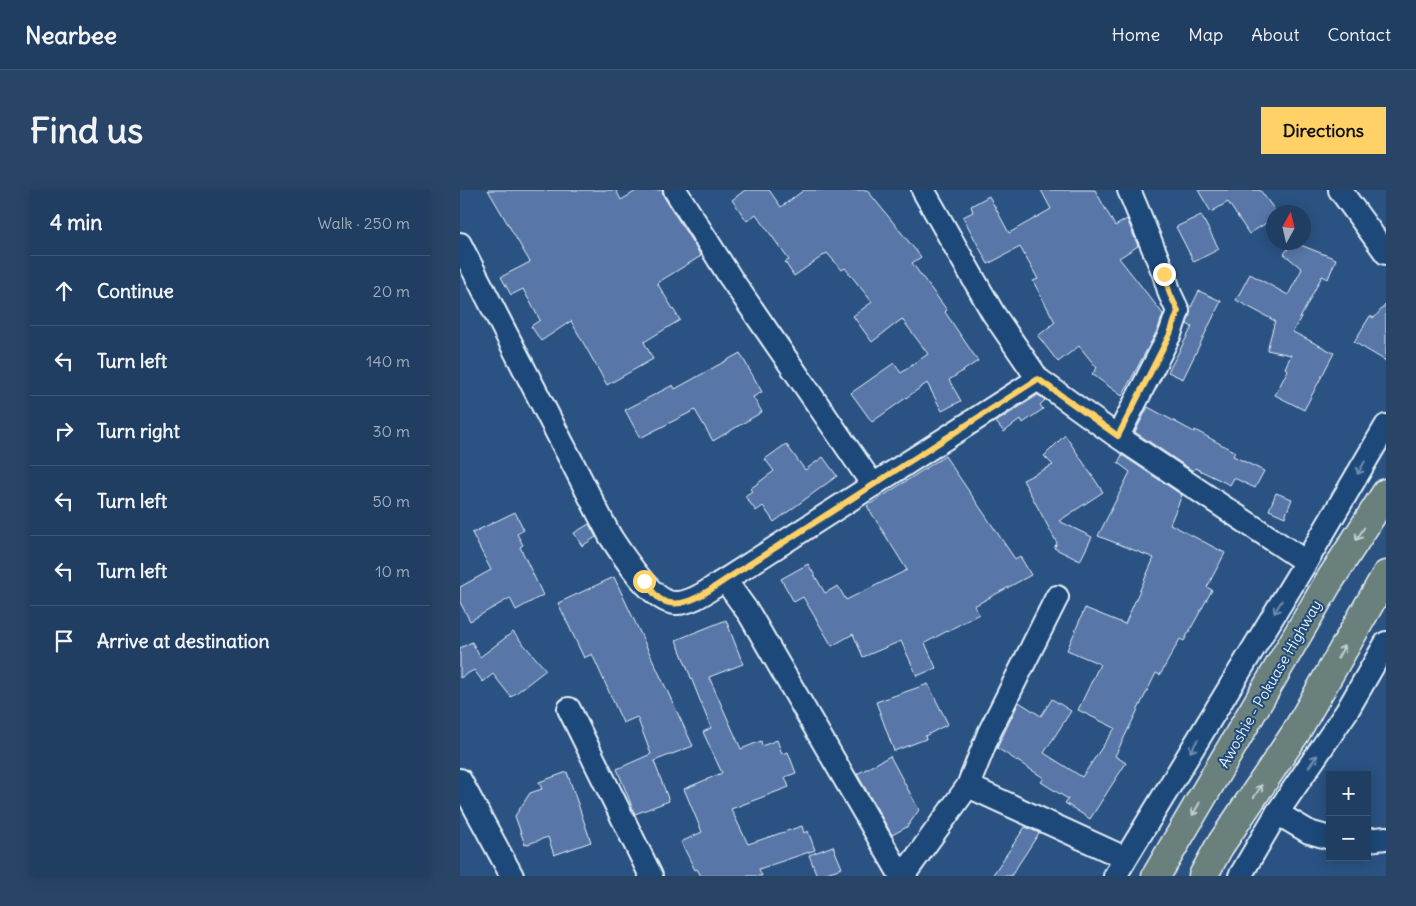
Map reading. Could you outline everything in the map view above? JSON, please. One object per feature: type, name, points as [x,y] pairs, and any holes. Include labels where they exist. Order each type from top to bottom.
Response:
[{"type":"main road","name":"Awoshie - Pokuase Highway","points":[[1156,876],[1328,582],[1386,493]]},
{"type":"main road","points":[[1203,876],[1219,848],[1295,734],[1386,575]]},
{"type":"street","points":[[674,190],[730,276],[873,485]]},
{"type":"street","points":[[923,190],[993,313],[1038,379],[1118,436],[1306,562]]},
{"type":"street","points":[[1118,436],[1170,334],[1178,311],[1129,190]]},
{"type":"street","points":[[1340,190],[1386,253]]},
{"type":"street","points":[[460,244],[605,527],[628,564],[660,599],[675,604],[688,601],[725,580],[1038,379]]},
{"type":"street","points":[[968,786],[1120,867],[1306,562],[1386,426]]},
{"type":"street","points":[[725,580],[750,615],[902,876],[968,786],[988,734],[1058,597]]},
{"type":"street","points":[[1240,876],[1277,813],[1347,711],[1386,643]]},
{"type":"street","points":[[569,708],[651,876]]},
{"type":"street","points":[[460,780],[512,876]]},
{"type":"street","points":[[1277,813],[1309,832],[1326,837]]},
{"type":"street","points":[[1371,840],[1386,838]]},
{"type":"building","points":[[488,190],[616,190],[621,200],[638,190],[662,190],[664,197],[701,256],[657,283],[680,320],[644,342],[653,359],[607,385],[571,321],[541,341],[531,326],[540,320],[523,289],[511,295],[501,277],[530,262]]},
{"type":"building","points":[[745,190],[769,190],[781,207],[804,190],[867,190],[921,257],[912,263],[947,310],[945,312],[978,361],[949,380],[961,401],[942,411],[927,383],[872,422],[851,393],[894,363],[901,373],[928,354],[902,319],[872,342],[853,316],[872,302],[845,268],[842,270],[827,253],[794,276],[785,262],[789,260],[756,214],[747,221],[732,200]]},
{"type":"building","points":[[1041,190],[1095,190],[1115,226],[1127,219],[1138,246],[1119,258],[1163,314],[1158,329],[1122,396],[1092,374],[1097,368],[1079,346],[1058,362],[1038,336],[1055,322],[1033,281],[1038,279],[1020,247],[988,264],[963,217],[973,212],[971,206],[989,196],[1009,233],[1051,209]]},
{"type":"building","points":[[1198,190],[1260,190],[1271,205],[1266,205],[1266,223],[1249,234],[1228,202],[1211,212]]},
{"type":"building","points":[[1201,215],[1219,249],[1194,262],[1176,227]]},
{"type":"building","points":[[1311,249],[1336,259],[1328,279],[1322,276],[1293,332],[1334,353],[1304,410],[1275,395],[1288,370],[1285,368],[1291,355],[1267,350],[1275,321],[1236,300],[1250,274],[1288,295],[1302,269],[1284,254],[1287,250]]},
{"type":"building","points":[[1199,291],[1221,301],[1183,379],[1168,372],[1192,327],[1187,324],[1190,309]]},
{"type":"building","points":[[1386,304],[1386,361],[1354,342],[1370,316],[1374,318]]},
{"type":"building","points":[[740,353],[762,392],[753,397],[762,412],[713,441],[695,410],[640,438],[625,410],[673,385],[675,389]]},
{"type":"building","points":[[1038,395],[1045,400],[1040,405],[1043,409],[1023,423],[1021,419],[1004,432],[996,422]]},
{"type":"building","points":[[1148,407],[1235,452],[1233,456],[1264,471],[1255,488],[1234,478],[1230,485],[1195,468],[1193,471],[1135,432]]},
{"type":"building","points":[[1065,435],[1103,492],[1059,521],[1092,537],[1080,561],[1054,548],[1057,543],[1023,480],[1053,465],[1044,456]]},
{"type":"building","points":[[786,444],[805,470],[823,457],[837,476],[774,522],[763,506],[756,511],[745,496],[752,491],[750,489],[774,471],[765,459]]},
{"type":"building","points":[[1122,455],[1182,495],[1170,524],[1225,553],[1207,587],[1212,590],[1184,641],[1180,639],[1160,675],[1156,673],[1115,756],[1126,763],[1090,819],[1065,803],[1068,799],[1041,782],[1044,778],[997,748],[1019,702],[1041,716],[1052,699],[1071,711],[1044,753],[1082,777],[1115,728],[1078,710],[1100,664],[1067,650],[1085,608],[1125,624],[1154,558],[1098,536],[1130,472],[1118,463]]},
{"type":"building","points":[[945,456],[1015,559],[1020,556],[1031,575],[974,606],[979,614],[925,643],[936,668],[917,676],[901,641],[863,657],[853,634],[832,646],[803,597],[794,602],[781,579],[808,564],[825,593],[838,586],[846,600],[907,570],[867,506]]},
{"type":"building","points":[[1276,493],[1292,499],[1285,517],[1269,510]]},
{"type":"building","points":[[515,512],[524,530],[517,534],[523,545],[520,547],[543,595],[516,610],[510,598],[470,621],[460,602],[460,587],[491,570],[472,533]]},
{"type":"building","points":[[589,524],[596,537],[582,546],[574,533]]},
{"type":"building","points":[[614,577],[693,746],[654,761],[669,801],[635,814],[617,769],[651,754],[637,717],[623,723],[592,654],[584,658],[558,603]]},
{"type":"building","points":[[726,620],[743,664],[709,677],[741,749],[761,741],[762,746],[777,740],[782,754],[788,752],[796,773],[785,777],[789,787],[731,809],[748,844],[802,826],[804,833],[808,831],[815,850],[759,869],[762,876],[701,876],[697,869],[695,870],[681,842],[702,832],[684,789],[722,773],[703,732],[711,728],[676,640]]},
{"type":"building","points":[[513,632],[546,670],[511,697],[493,674],[483,682],[474,670],[460,678],[460,648],[472,642],[480,657]]},
{"type":"building","points":[[928,684],[948,724],[925,736],[926,739],[894,751],[876,702]]},
{"type":"building","points":[[890,756],[919,810],[907,827],[892,835],[857,774]]},
{"type":"building","points":[[567,772],[591,842],[554,855],[548,837],[525,845],[515,816],[530,793],[542,789],[539,782]]},
{"type":"building","points":[[1025,827],[1039,833],[1011,876],[992,876]]},
{"type":"building","points":[[833,846],[842,868],[817,876],[809,855]]},
{"type":"route","points":[[644,581],[660,599],[675,604],[688,601],[725,580],[1038,379],[1118,436],[1170,334],[1178,311],[1164,274]]}]
